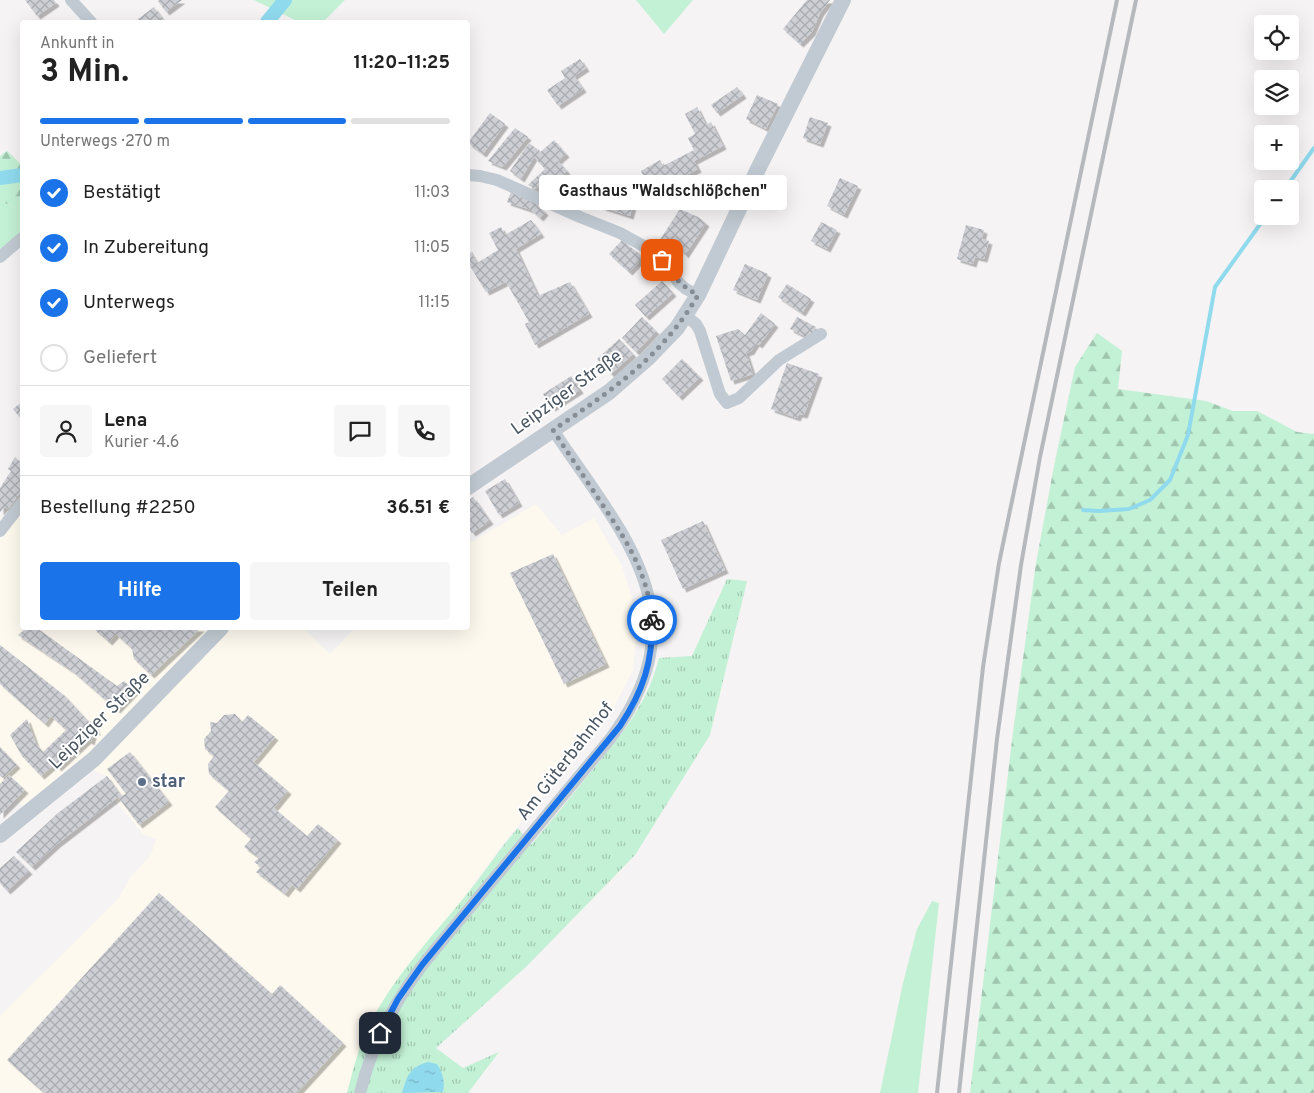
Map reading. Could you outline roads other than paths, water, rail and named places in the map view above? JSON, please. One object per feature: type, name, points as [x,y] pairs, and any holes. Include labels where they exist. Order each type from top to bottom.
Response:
[{"type":"street","points":[[71,0],[89,20]]},
{"type":"street","name":"Leipziger Straße","points":[[470,486],[623,381],[668,339],[686,316],[843,0]]},
{"type":"street","points":[[470,175],[497,180],[635,241],[657,254],[673,277],[686,289],[698,295]]},
{"type":"street","points":[[0,257],[20,240]]},
{"type":"street","points":[[686,316],[696,324],[700,331],[720,394],[727,403],[739,398],[779,360],[821,334]]},
{"type":"street","name":"Am Güterbahnhof","points":[[360,1093],[369,1060],[380,1033],[405,989],[433,952],[610,739],[628,714],[644,681],[650,659],[652,633],[651,608],[646,583],[625,539],[553,430]]},
{"type":"street","points":[[0,531],[20,506]]},
{"type":"street","name":"Leipziger Straße","points":[[0,835],[94,759],[219,630]]},
{"type":"water","points":[[428,1062],[437,1064],[442,1074],[444,1081],[443,1092],[402,1093],[413,1069]]},
{"type":"waterway","points":[[269,20],[285,0]]},
{"type":"waterway","points":[[1291,180],[1314,148]]},
{"type":"waterway","points":[[0,178],[20,175]]},
{"type":"waterway","points":[[1083,510],[1129,509],[1150,500],[1170,480],[1188,435],[1215,287],[1260,225]]},
{"type":"railway","points":[[937,1093],[983,667],[999,563],[1117,0]]},
{"type":"railway","points":[[959,1093],[997,739],[1021,565],[1040,457],[1136,0]]},
{"type":"place","name":"Gasthaus \"Waldschlößchen\"","points":[[662,260]]},
{"type":"place","name":"star","points":[[142,782]]}]
